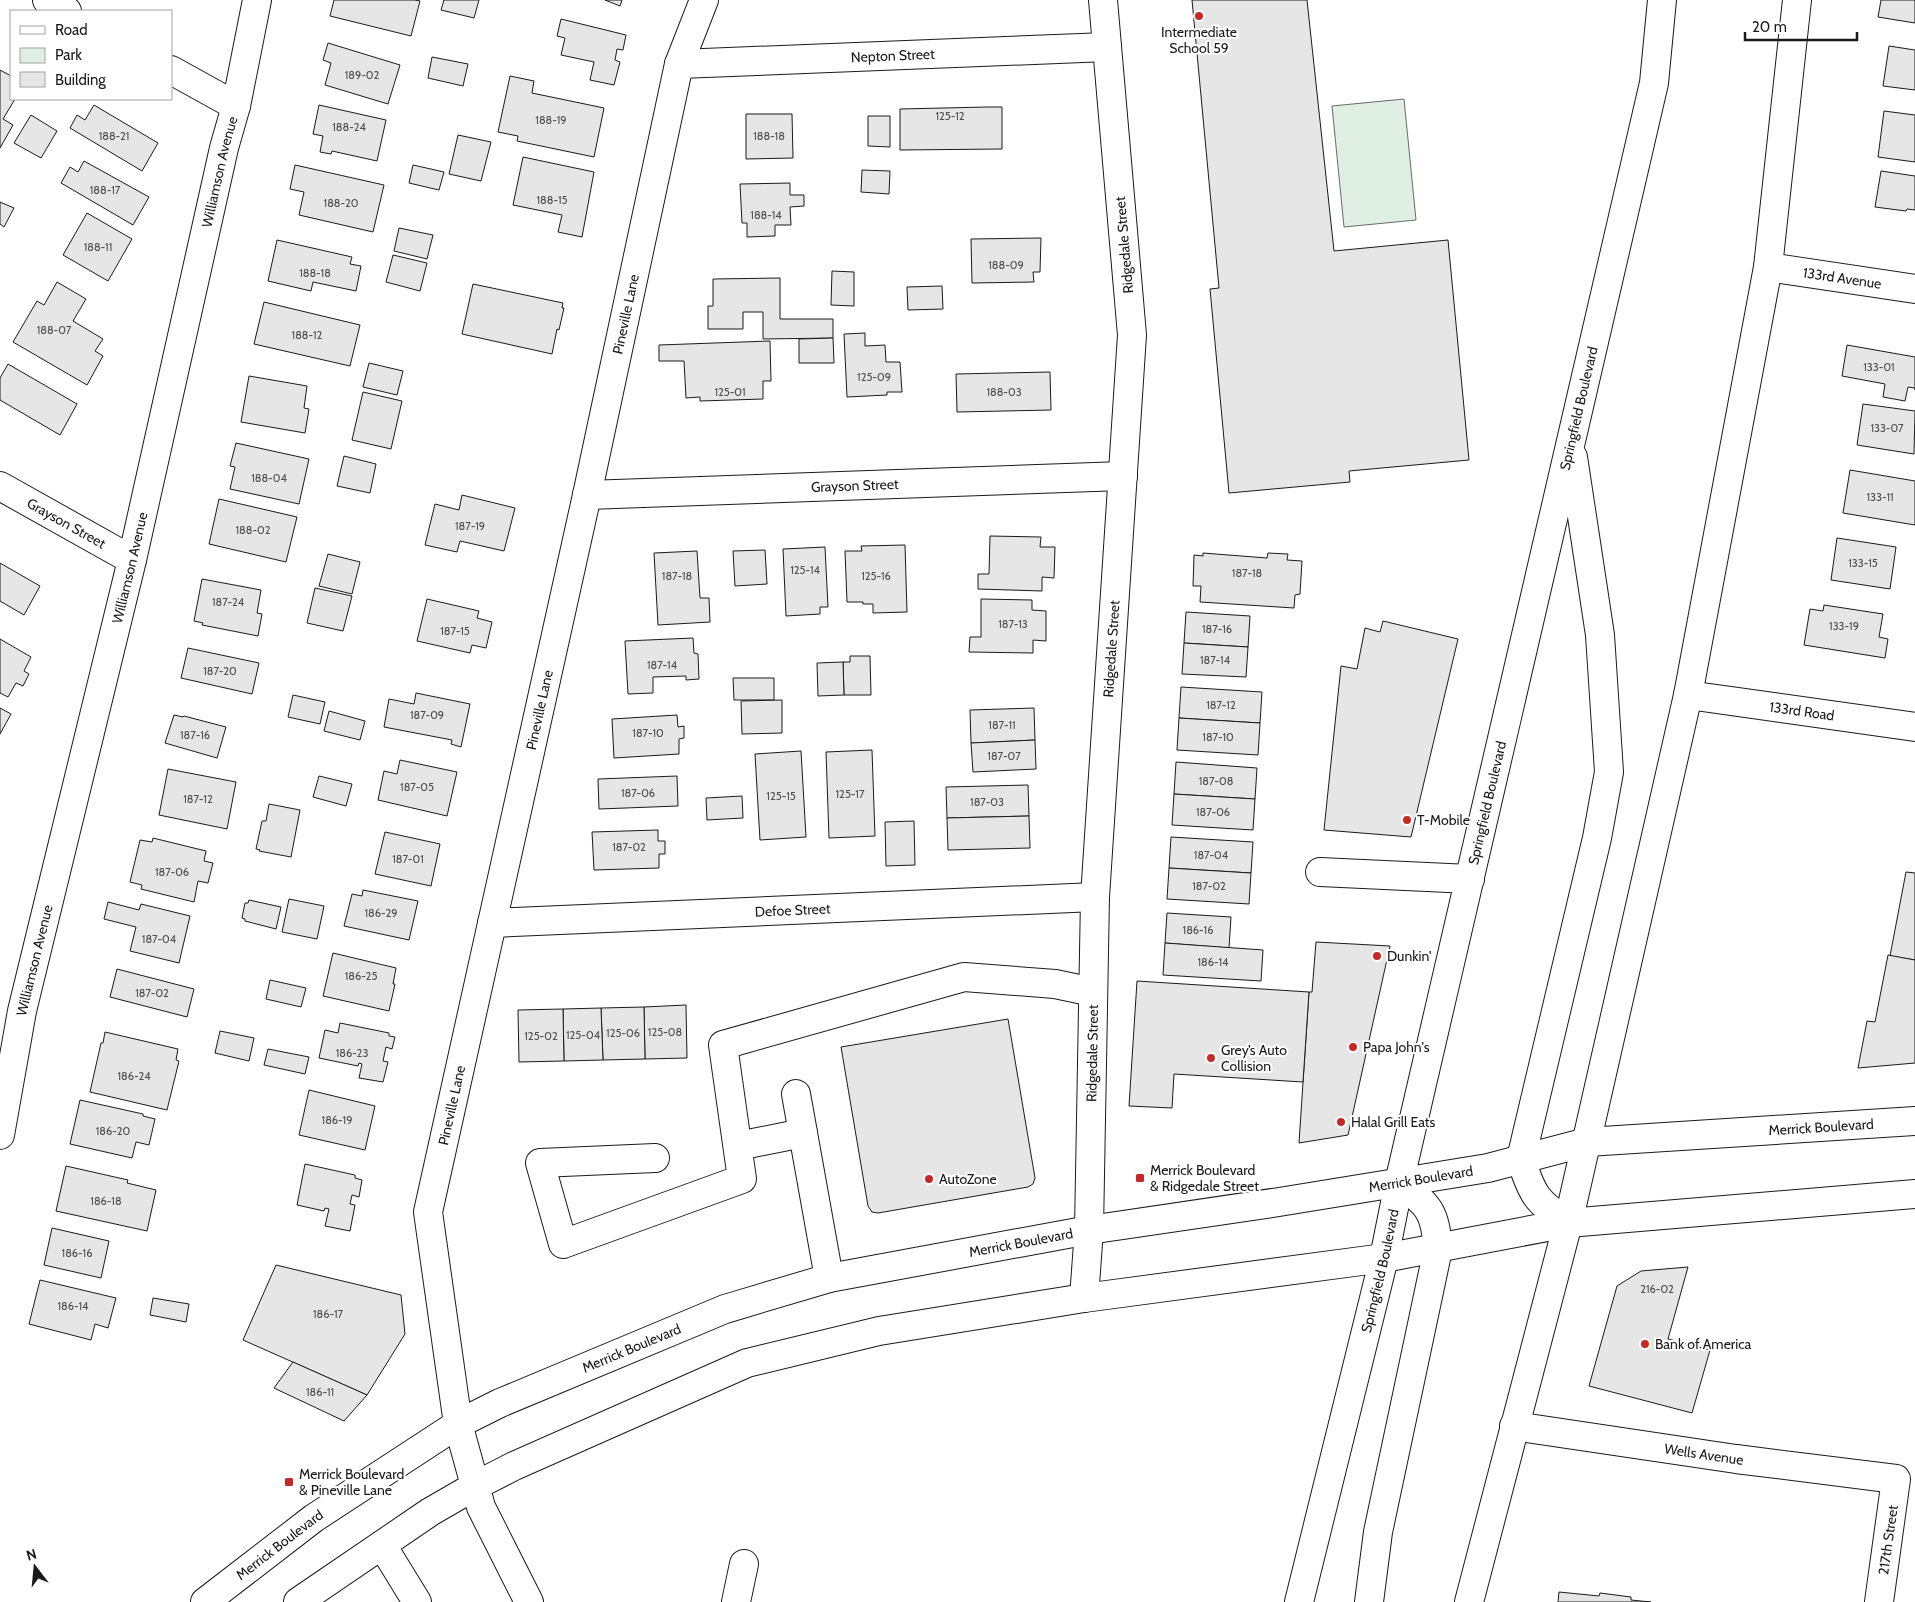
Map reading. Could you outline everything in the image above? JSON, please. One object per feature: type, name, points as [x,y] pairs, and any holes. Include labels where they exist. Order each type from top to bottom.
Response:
[{"type":"main road","points":[[47,0],[65,10]]},
{"type":"main road","name":"Williamson Avenue","points":[[0,1135],[11,1005],[132,560],[224,148],[236,106],[257,0]]},
{"type":"main road","name":"Pineville Lane","points":[[530,1602],[481,1507],[458,1424],[428,1212],[587,495],[679,64],[704,0]]},
{"type":"main road","name":"Ridgedale Street","points":[[1084,1298],[1089,1230],[1095,897],[1132,336],[1102,0]]},
{"type":"main road","name":"Springfield Boulevard","points":[[1299,1602],[1384,1258],[1399,1183],[1654,83],[1662,0]]},
{"type":"main road","points":[[1469,1602],[1568,1223],[1688,695],[1768,267],[1797,0]]},
{"type":"main road","name":"Nepton Street","points":[[679,64],[1107,47]]},
{"type":"main road","points":[[172,71],[236,106]]},
{"type":"main road","name":"133rd Avenue","points":[[1768,267],[1915,290]]},
{"type":"main road","points":[[1568,1223],[1546,1209],[1530,1187],[1521,1159],[1586,884],[1609,772],[1600,635],[1571,443]]},
{"type":"main road","name":"Grayson Street","points":[[587,495],[1123,476]]},
{"type":"main road","name":"Grayson Street","points":[[0,486],[132,560]]},
{"type":"main road","name":"133rd Road","points":[[1688,695],[1915,727]]},
{"type":"main road","points":[[1320,872],[1470,879]]},
{"type":"main road","name":"Defoe Street","points":[[492,923],[1095,897]]},
{"type":"main road","points":[[655,1158],[540,1163],[563,1244],[742,1180],[723,1045],[964,978],[1055,984],[1093,992]]},
{"type":"main road","points":[[796,1094],[829,1278]]},
{"type":"main road","name":"Merrick Boulevard","points":[[205,1602],[314,1518],[458,1424],[500,1403],[725,1309],[829,1278],[1089,1230],[1488,1168],[1587,1142],[1915,1121]]},
{"type":"main road","points":[[738,1146],[803,1134]]},
{"type":"main road","points":[[1369,1602],[1378,1532],[1438,1248],[1436,1226],[1430,1210],[1421,1199],[1399,1183]]},
{"type":"main road","points":[[298,1602],[430,1512],[475,1486],[514,1466],[747,1363],[878,1331],[1084,1298],[1384,1258],[1568,1223],[1915,1194]]},
{"type":"main road","name":"Wells Avenue","points":[[1514,1426],[1736,1459],[1896,1479]]},
{"type":"main road","name":"217th Street","points":[[1880,1602],[1896,1479]]},
{"type":"main road","points":[[382,1545],[417,1602]]},
{"type":"main road","points":[[736,1602],[744,1564]]},
{"type":"green space","points":[[1404,99],[1416,220],[1344,227],[1332,106]]},
{"type":"building","points":[[334,0],[420,1],[411,36],[330,16]]},
{"type":"building","points":[[444,0],[479,0],[474,18],[441,10]]},
{"type":"building","points":[[605,0],[622,0],[620,6]]},
{"type":"building","points":[[1192,0],[1307,0],[1334,251],[1448,240],[1469,460],[1349,471],[1350,482],[1229,493],[1210,289],[1219,288]]},
{"type":"building","points":[[1881,0],[1915,0],[1915,23],[1878,17]]},
{"type":"building","points":[[561,19],[626,35],[623,50],[617,49],[615,60],[620,62],[614,85],[590,80],[594,62],[561,55],[565,38],[557,36]]},
{"type":"building","points":[[328,43],[400,65],[388,104],[325,85],[331,63],[323,60]]},
{"type":"building","points":[[1889,46],[1915,50],[1915,90],[1883,86]]},
{"type":"building","points":[[432,57],[468,64],[463,86],[428,78]]},
{"type":"building","points":[[0,70],[10,75],[10,100],[14,100],[3,119],[13,125],[0,148]]},
{"type":"building","points":[[510,76],[534,81],[532,93],[604,108],[594,157],[517,141],[518,136],[498,132]]},
{"type":"building","points":[[94,105],[158,143],[142,171],[70,128],[77,115],[85,120]]},
{"type":"building","points":[[319,105],[386,120],[377,161],[332,151],[331,154],[320,152],[323,136],[313,134]]},
{"type":"building","points":[[1002,107],[1002,149],[900,150],[900,109]]},
{"type":"building","points":[[1884,111],[1915,115],[1915,162],[1878,157]]},
{"type":"building","points":[[746,114],[792,114],[793,158],[746,159]]},
{"type":"building","points":[[31,115],[57,131],[41,158],[14,143]]},
{"type":"building","points":[[868,116],[890,116],[890,147],[868,146]]},
{"type":"building","points":[[458,135],[491,142],[481,181],[449,174]]},
{"type":"building","points":[[523,157],[594,172],[582,237],[558,232],[562,215],[513,205]]},
{"type":"building","points":[[84,161],[149,197],[133,225],[61,183],[70,167],[78,172]]},
{"type":"building","points":[[295,165],[384,185],[373,232],[299,215],[304,192],[290,189]]},
{"type":"building","points":[[413,165],[444,172],[439,190],[409,183]]},
{"type":"building","points":[[862,170],[890,171],[889,194],[861,192]]},
{"type":"building","points":[[1881,171],[1915,176],[1915,210],[1907,209],[1906,211],[1875,207]]},
{"type":"building","points":[[790,183],[790,195],[804,195],[804,206],[790,207],[791,225],[775,225],[775,236],[747,237],[747,223],[742,223],[740,184]]},
{"type":"building","points":[[0,202],[14,208],[4,227],[0,224]]},
{"type":"building","points":[[87,213],[132,239],[108,281],[63,255]]},
{"type":"building","points":[[399,228],[433,235],[427,259],[394,251]]},
{"type":"building","points":[[1041,238],[1040,272],[1033,272],[1034,282],[972,283],[971,239]]},
{"type":"building","points":[[277,240],[352,257],[350,264],[361,266],[356,291],[313,282],[311,291],[268,281]]},
{"type":"building","points":[[393,255],[427,263],[420,291],[386,282]]},
{"type":"building","points":[[832,271],[854,272],[854,306],[831,305]]},
{"type":"building","points":[[780,278],[780,319],[833,319],[833,338],[763,339],[763,312],[743,312],[743,329],[708,329],[708,306],[713,306],[713,279]]},
{"type":"building","points":[[57,282],[86,299],[73,321],[103,339],[95,351],[103,356],[87,385],[13,342],[37,301],[44,305]]},
{"type":"building","points":[[473,284],[563,303],[562,308],[564,308],[552,354],[462,334]]},
{"type":"building","points":[[942,286],[943,309],[908,310],[907,287]]},
{"type":"building","points":[[264,302],[360,325],[350,366],[254,344]]},
{"type":"building","points":[[865,333],[865,346],[885,345],[886,362],[900,362],[902,392],[887,392],[887,395],[847,397],[844,334]]},
{"type":"building","points":[[833,338],[834,363],[799,363],[799,339]]},
{"type":"building","points":[[770,341],[771,381],[763,381],[763,399],[700,401],[700,397],[686,398],[684,361],[659,361],[659,345]]},
{"type":"building","points":[[1847,345],[1915,357],[1915,388],[1908,387],[1905,401],[1883,397],[1885,384],[1842,376]]},
{"type":"building","points":[[369,363],[403,371],[397,395],[363,387]]},
{"type":"building","points":[[8,364],[77,404],[60,435],[0,400],[0,378]]},
{"type":"building","points":[[1050,372],[1051,410],[957,412],[956,374]]},
{"type":"building","points":[[249,376],[307,386],[304,408],[309,409],[305,433],[241,422]]},
{"type":"building","points":[[363,392],[402,401],[391,449],[352,440]]},
{"type":"building","points":[[1863,404],[1915,411],[1914,454],[1857,445]]},
{"type":"building","points":[[236,443],[309,459],[299,504],[230,489],[235,467],[230,466]]},
{"type":"building","points":[[344,456],[376,464],[370,493],[337,486]]},
{"type":"building","points":[[1850,470],[1915,481],[1915,525],[1843,513]]},
{"type":"building","points":[[462,495],[515,508],[504,551],[460,541],[457,552],[425,545],[435,504],[459,510]]},
{"type":"building","points":[[219,499],[297,517],[286,562],[209,544]]},
{"type":"building","points":[[990,536],[1041,537],[1040,547],[1055,547],[1054,578],[1042,577],[1042,591],[978,589],[978,574],[989,574]]},
{"type":"building","points":[[1837,538],[1896,547],[1890,589],[1831,580]]},
{"type":"building","points":[[905,545],[907,612],[873,613],[873,604],[847,602],[845,551],[862,551],[861,546]]},
{"type":"building","points":[[825,547],[828,607],[820,607],[820,614],[786,616],[783,549]]},
{"type":"building","points":[[765,550],[767,584],[735,586],[733,551]]},
{"type":"building","points":[[697,551],[700,598],[709,598],[710,622],[658,625],[654,553]]},
{"type":"building","points":[[1203,553],[1267,558],[1268,553],[1288,554],[1287,560],[1302,561],[1300,594],[1295,595],[1294,608],[1200,602],[1201,586],[1193,586],[1194,555],[1203,556]]},
{"type":"building","points":[[328,554],[360,562],[352,594],[319,586]]},
{"type":"building","points":[[0,563],[40,586],[24,615],[0,601]]},
{"type":"building","points":[[202,579],[261,590],[257,613],[262,614],[258,636],[202,625],[203,623],[194,621]]},
{"type":"building","points":[[315,588],[352,596],[343,631],[307,623]]},
{"type":"building","points":[[427,599],[479,611],[477,618],[492,622],[486,648],[472,645],[470,653],[417,641]]},
{"type":"building","points":[[981,599],[1032,600],[1032,610],[1046,611],[1046,641],[1033,640],[1033,653],[969,652],[970,637],[981,637]]},
{"type":"building","points":[[1824,605],[1883,614],[1879,637],[1888,639],[1885,658],[1804,645],[1810,609],[1823,611]]},
{"type":"building","points":[[1186,612],[1250,616],[1248,647],[1184,643]]},
{"type":"building","points":[[1383,621],[1458,639],[1411,837],[1324,830],[1341,666],[1357,669],[1365,628],[1380,632]]},
{"type":"building","points":[[693,638],[694,653],[698,654],[699,679],[686,680],[686,676],[653,677],[653,693],[628,694],[625,641]]},
{"type":"building","points":[[0,639],[31,657],[24,671],[29,674],[23,686],[16,683],[8,697],[0,693]]},
{"type":"building","points":[[1184,643],[1248,647],[1246,677],[1182,674]]},
{"type":"building","points":[[188,648],[259,663],[252,694],[181,678]]},
{"type":"building","points":[[850,656],[870,656],[871,695],[844,695],[843,662],[850,662]]},
{"type":"building","points":[[843,662],[844,695],[818,696],[817,663]]},
{"type":"building","points":[[733,678],[774,678],[774,700],[734,700]]},
{"type":"building","points":[[1181,687],[1262,692],[1260,723],[1179,718]]},
{"type":"building","points":[[416,693],[470,704],[461,747],[451,744],[452,740],[384,727],[389,699],[414,704]]},
{"type":"building","points":[[293,695],[325,702],[320,724],[288,717]]},
{"type":"building","points":[[782,700],[782,733],[742,734],[741,701]]},
{"type":"building","points":[[0,708],[11,714],[0,734]]},
{"type":"building","points":[[1034,708],[1035,740],[971,743],[970,710]]},
{"type":"building","points":[[329,711],[365,721],[360,740],[324,731]]},
{"type":"building","points":[[174,715],[226,727],[217,758],[165,743]]},
{"type":"building","points":[[677,715],[678,727],[684,726],[684,738],[679,739],[679,754],[614,758],[612,719]]},
{"type":"building","points":[[1179,718],[1260,723],[1258,755],[1177,750]]},
{"type":"building","points":[[1035,740],[1036,769],[973,772],[971,743]]},
{"type":"building","points":[[872,750],[875,836],[829,838],[826,752]]},
{"type":"building","points":[[801,751],[806,837],[760,840],[755,754]]},
{"type":"building","points":[[400,760],[457,772],[447,816],[378,800],[384,771],[397,774]]},
{"type":"building","points":[[1176,762],[1257,768],[1255,799],[1174,794]]},
{"type":"building","points":[[168,769],[236,782],[227,829],[159,815]]},
{"type":"building","points":[[319,776],[352,784],[346,806],[313,797]]},
{"type":"building","points":[[677,776],[678,806],[599,809],[598,779]]},
{"type":"building","points":[[1028,785],[1029,816],[947,818],[946,787]]},
{"type":"building","points":[[1174,794],[1255,799],[1253,830],[1172,825]]},
{"type":"building","points":[[742,796],[743,818],[707,820],[706,798]]},
{"type":"building","points":[[269,804],[300,810],[291,857],[256,849],[262,821],[266,821]]},
{"type":"building","points":[[1029,816],[1030,848],[948,850],[947,818]]},
{"type":"building","points":[[914,821],[915,865],[886,866],[885,822]]},
{"type":"building","points":[[658,830],[658,841],[665,841],[665,854],[659,854],[659,868],[594,870],[592,832]]},
{"type":"building","points":[[385,832],[440,844],[431,886],[375,874]]},
{"type":"building","points":[[1171,837],[1253,842],[1251,873],[1169,868]]},
{"type":"building","points":[[153,838],[206,851],[204,861],[213,863],[208,883],[198,881],[194,902],[141,889],[142,885],[130,882],[140,840],[152,842]]},
{"type":"building","points":[[1169,868],[1251,873],[1249,904],[1167,899]]},
{"type":"building","points":[[1906,872],[1915,873],[1915,960],[1890,956]]},
{"type":"building","points":[[363,890],[418,901],[409,940],[344,926],[352,894],[362,896]]},
{"type":"building","points":[[289,899],[324,906],[317,939],[282,932]]},
{"type":"building","points":[[249,900],[281,907],[276,929],[245,921],[242,918],[245,903],[248,903]]},
{"type":"building","points":[[108,902],[139,910],[141,904],[190,916],[179,963],[130,951],[136,927],[104,919]]},
{"type":"building","points":[[1167,913],[1231,917],[1229,948],[1165,943]]},
{"type":"building","points":[[1316,942],[1390,946],[1348,1135],[1299,1143],[1309,992],[1312,992]]},
{"type":"building","points":[[1165,943],[1263,950],[1261,981],[1163,975]]},
{"type":"building","points":[[333,953],[396,968],[393,984],[395,984],[389,1011],[323,996]]},
{"type":"building","points":[[1888,955],[1915,960],[1915,1063],[1858,1068],[1867,1021],[1875,1022]]},
{"type":"building","points":[[117,969],[194,989],[187,1017],[110,997]]},
{"type":"building","points":[[270,980],[306,988],[301,1007],[266,999]]},
{"type":"building","points":[[1137,981],[1309,992],[1303,1082],[1174,1074],[1172,1108],[1129,1106]]},
{"type":"building","points":[[686,1005],[687,1058],[645,1059],[644,1007]]},
{"type":"building","points":[[644,1007],[645,1059],[603,1060],[601,1008]]},
{"type":"building","points":[[601,1008],[603,1060],[564,1061],[563,1009]]},
{"type":"building","points":[[563,1009],[564,1061],[519,1062],[518,1010]]},
{"type":"building","points":[[1008,1019],[1035,1178],[1033,1184],[1028,1187],[878,1213],[872,1212],[868,1206],[841,1047]]},
{"type":"building","points":[[340,1023],[389,1033],[389,1036],[395,1037],[392,1049],[386,1047],[383,1061],[388,1062],[383,1082],[359,1078],[362,1064],[359,1063],[358,1066],[319,1058],[325,1030],[338,1033]]},
{"type":"building","points":[[220,1031],[254,1038],[249,1061],[215,1053]]},
{"type":"building","points":[[105,1032],[178,1049],[176,1060],[179,1061],[167,1110],[90,1092]]},
{"type":"building","points":[[268,1049],[309,1057],[305,1074],[264,1065]]},
{"type":"building","points":[[309,1090],[375,1106],[365,1150],[299,1135]]},
{"type":"building","points":[[80,1100],[143,1114],[143,1116],[155,1119],[149,1145],[136,1142],[132,1158],[70,1144]]},
{"type":"building","points":[[305,1164],[355,1175],[355,1178],[362,1180],[359,1197],[352,1195],[350,1204],[355,1205],[350,1231],[325,1226],[329,1209],[325,1208],[324,1211],[297,1205]]},
{"type":"building","points":[[66,1166],[128,1180],[127,1183],[156,1190],[147,1231],[56,1211]]},
{"type":"building","points":[[52,1228],[109,1241],[101,1278],[44,1265]]},
{"type":"building","points":[[276,1265],[401,1295],[405,1334],[367,1395],[243,1340]]},
{"type":"building","name":"Bank of America","points":[[1688,1267],[1668,1339],[1710,1350],[1692,1413],[1589,1386],[1617,1286],[1641,1271]]},
{"type":"building","points":[[40,1280],[116,1298],[108,1328],[95,1324],[91,1340],[29,1324]]},
{"type":"building","points":[[153,1298],[189,1304],[186,1322],[150,1315]]},
{"type":"building","points":[[293,1362],[367,1395],[344,1421],[274,1388]]},
{"type":"building","points":[[1559,1592],[1599,1596],[1600,1593],[1631,1597],[1631,1600],[1651,1602],[1558,1602]]},
{"type":"place","name":"Intermediate School 59","points":[[1199,16]]},
{"type":"place","name":"T-Mobile","points":[[1407,820]]},
{"type":"place","name":"Dunkin'","points":[[1377,956]]},
{"type":"place","name":"Papa John's","points":[[1353,1047]]},
{"type":"place","name":"Grey’s Auto Collision","points":[[1211,1058]]},
{"type":"place","name":"Halal Grill Eats","points":[[1341,1122]]},
{"type":"place","name":"Merrick Boulevard & Ridgedale Street","points":[[1140,1178]]},
{"type":"place","name":"AutoZone","points":[[929,1179]]},
{"type":"place","name":"Bank of America","points":[[1645,1344]]},
{"type":"place","name":"Merrick Boulevard & Pineville Lane","points":[[289,1482]]}]
